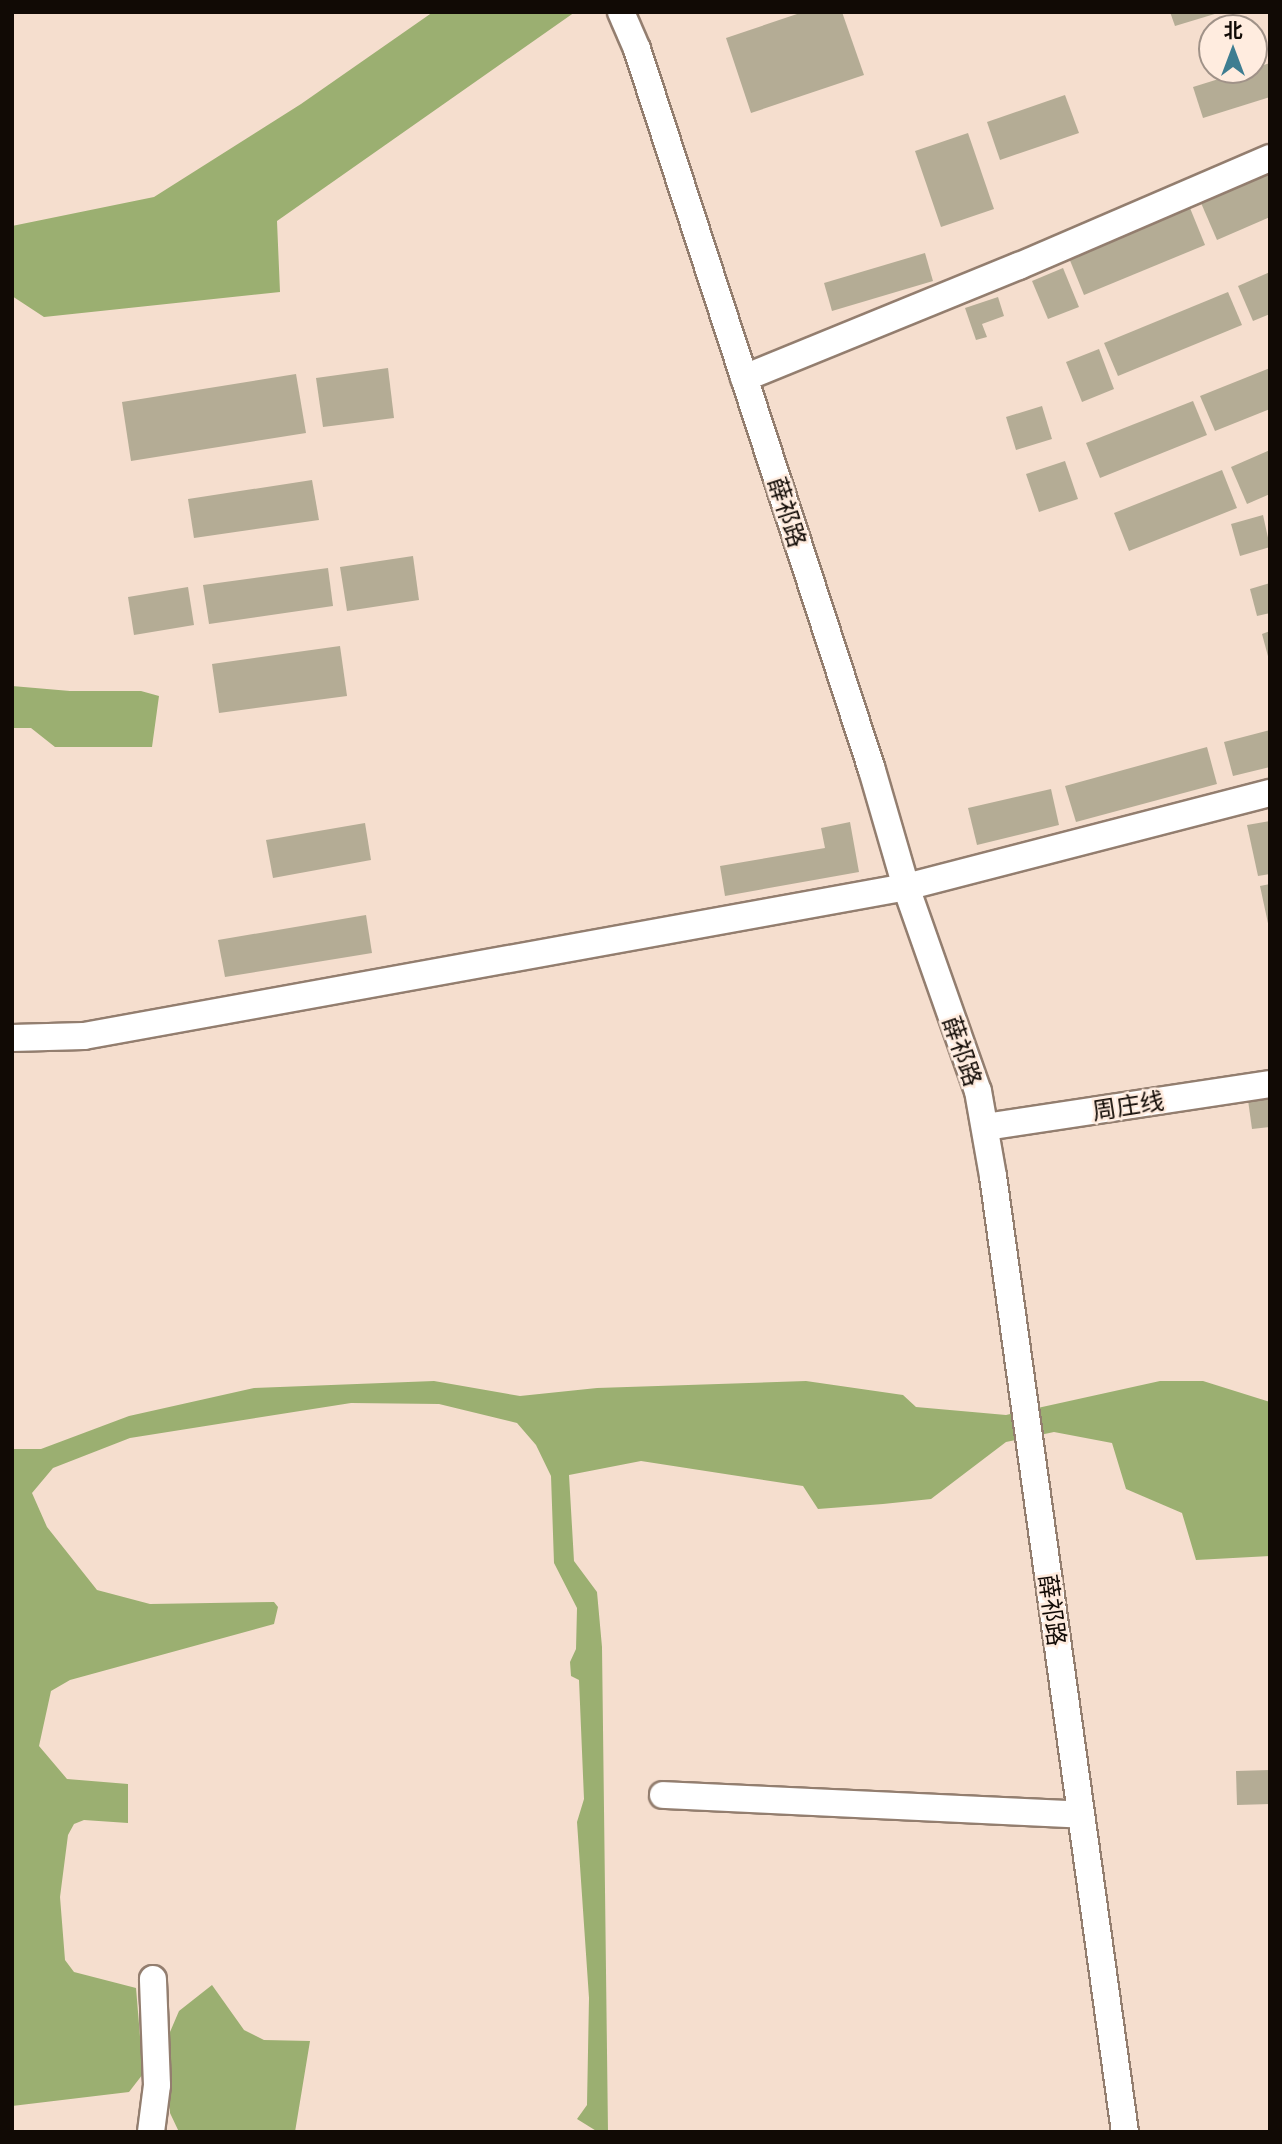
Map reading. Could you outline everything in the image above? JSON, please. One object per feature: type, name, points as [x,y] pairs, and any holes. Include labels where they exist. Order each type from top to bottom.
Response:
[{"type":"street","name":"薛祁路","points":[[621,12],[636,48],[744,378],[906,887],[978,1091],[986,1127],[1125,2132]]},
{"type":"street","points":[[744,378],[1018,267],[1270,158]]},
{"type":"street","points":[[12,1038],[83,1036],[906,887],[1270,793]]},
{"type":"street","name":"周庄线","points":[[986,1127],[1270,1084]]},
{"type":"street","points":[[663,1795],[1082,1815]]},
{"type":"street","points":[[151,2132],[157,2085],[153,1979]]},
{"type":"shaded area","points":[[433,12],[575,12],[277,221],[280,292],[44,317],[12,296],[12,226],[154,197],[301,104]]},
{"type":"shaded area","points":[[12,686],[70,691],[141,691],[159,696],[152,747],[55,747],[31,728],[12,728]]},
{"type":"shaded area","points":[[434,1381],[520,1396],[597,1388],[806,1381],[903,1395],[916,1407],[1006,1415],[1160,1381],[1203,1381],[1270,1402],[1270,1556],[1196,1560],[1182,1513],[1126,1489],[1112,1443],[1054,1432],[1006,1442],[931,1499],[883,1504],[818,1509],[803,1486],[641,1461],[569,1475],[574,1561],[597,1592],[602,1647],[608,2132],[598,2132],[577,2119],[587,2105],[589,1998],[577,1822],[584,1799],[579,1680],[571,1676],[570,1662],[576,1649],[577,1608],[554,1563],[551,1476],[536,1445],[517,1423],[439,1404],[351,1403],[130,1438],[53,1468],[32,1493],[47,1527],[97,1590],[150,1604],[274,1602],[278,1607],[274,1624],[70,1680],[51,1691],[39,1746],[67,1779],[128,1784],[128,1823],[84,1820],[74,1824],[68,1835],[60,1897],[65,1960],[74,1972],[136,1988],[140,2036],[167,2039],[179,2011],[212,1985],[244,2030],[264,2040],[310,2041],[295,2132],[179,2132],[170,2113],[168,2079],[146,2070],[129,2092],[12,2106],[12,1449],[41,1449],[129,1416],[254,1388]]},
{"type":"building","points":[[803,12],[842,12],[864,75],[751,113],[726,38]]},
{"type":"building","points":[[1170,12],[1218,12],[1198,14],[1198,19],[1175,26]]},
{"type":"building","points":[[1268,64],[1270,97],[1203,118],[1193,87],[1203,84],[1268,84]]},
{"type":"building","points":[[1065,95],[1079,133],[1000,160],[987,122]]},
{"type":"building","points":[[968,133],[994,209],[941,227],[915,151]]},
{"type":"building","points":[[1270,174],[1270,217],[1217,240],[1201,203]]},
{"type":"building","points":[[1190,208],[1205,245],[1084,295],[1069,258]]},
{"type":"building","points":[[925,253],[933,281],[832,311],[824,283]]},
{"type":"building","points":[[1063,268],[1079,307],[1048,319],[1032,281]]},
{"type":"building","points":[[1270,272],[1270,314],[1253,321],[1238,286]]},
{"type":"building","points":[[1228,292],[1242,325],[1118,376],[1104,343]]},
{"type":"building","points":[[998,297],[1004,316],[982,324],[987,337],[976,340],[965,308]]},
{"type":"building","points":[[1099,349],[1114,389],[1082,402],[1066,362]]},
{"type":"building","points":[[388,368],[394,418],[323,427],[316,378]]},
{"type":"building","points":[[1270,368],[1270,409],[1215,431],[1200,396]]},
{"type":"building","points":[[296,374],[306,433],[131,461],[122,402]]},
{"type":"building","points":[[1193,401],[1207,435],[1100,478],[1086,443]]},
{"type":"building","points":[[1042,406],[1052,439],[1016,450],[1006,417]]},
{"type":"building","points":[[1270,450],[1270,494],[1247,504],[1231,467]]},
{"type":"building","points":[[1065,461],[1078,499],[1039,512],[1026,474]]},
{"type":"building","points":[[1222,470],[1237,508],[1129,551],[1114,513]]},
{"type":"building","points":[[312,480],[319,520],[194,538],[188,499]]},
{"type":"building","points":[[1263,515],[1270,547],[1240,556],[1231,524]]},
{"type":"building","points":[[413,556],[419,600],[347,611],[340,567]]},
{"type":"building","points":[[328,568],[333,606],[209,624],[203,585]]},
{"type":"building","points":[[1270,583],[1270,613],[1257,616],[1250,589]]},
{"type":"building","points":[[188,587],[194,625],[134,635],[128,597]]},
{"type":"building","points":[[1270,631],[1270,660],[1269,660],[1262,634]]},
{"type":"building","points":[[340,646],[347,696],[219,713],[212,664]]},
{"type":"building","points":[[1270,730],[1270,767],[1233,776],[1224,742]]},
{"type":"building","points":[[1207,747],[1217,784],[1076,822],[1065,786]]},
{"type":"building","points":[[1051,789],[1059,825],[977,845],[968,808]]},
{"type":"building","points":[[1270,821],[1270,874],[1258,876],[1247,825]]},
{"type":"building","points":[[850,822],[859,872],[725,896],[720,866],[825,848],[821,828]]},
{"type":"building","points":[[365,823],[371,860],[273,878],[266,840]]},
{"type":"building","points":[[1270,884],[1270,928],[1269,928],[1260,886]]},
{"type":"building","points":[[366,915],[372,953],[225,977],[218,940]]},
{"type":"building","points":[[1270,1096],[1270,1127],[1252,1129],[1248,1100]]},
{"type":"building","points":[[1270,1770],[1270,1804],[1237,1805],[1236,1771]]}]
